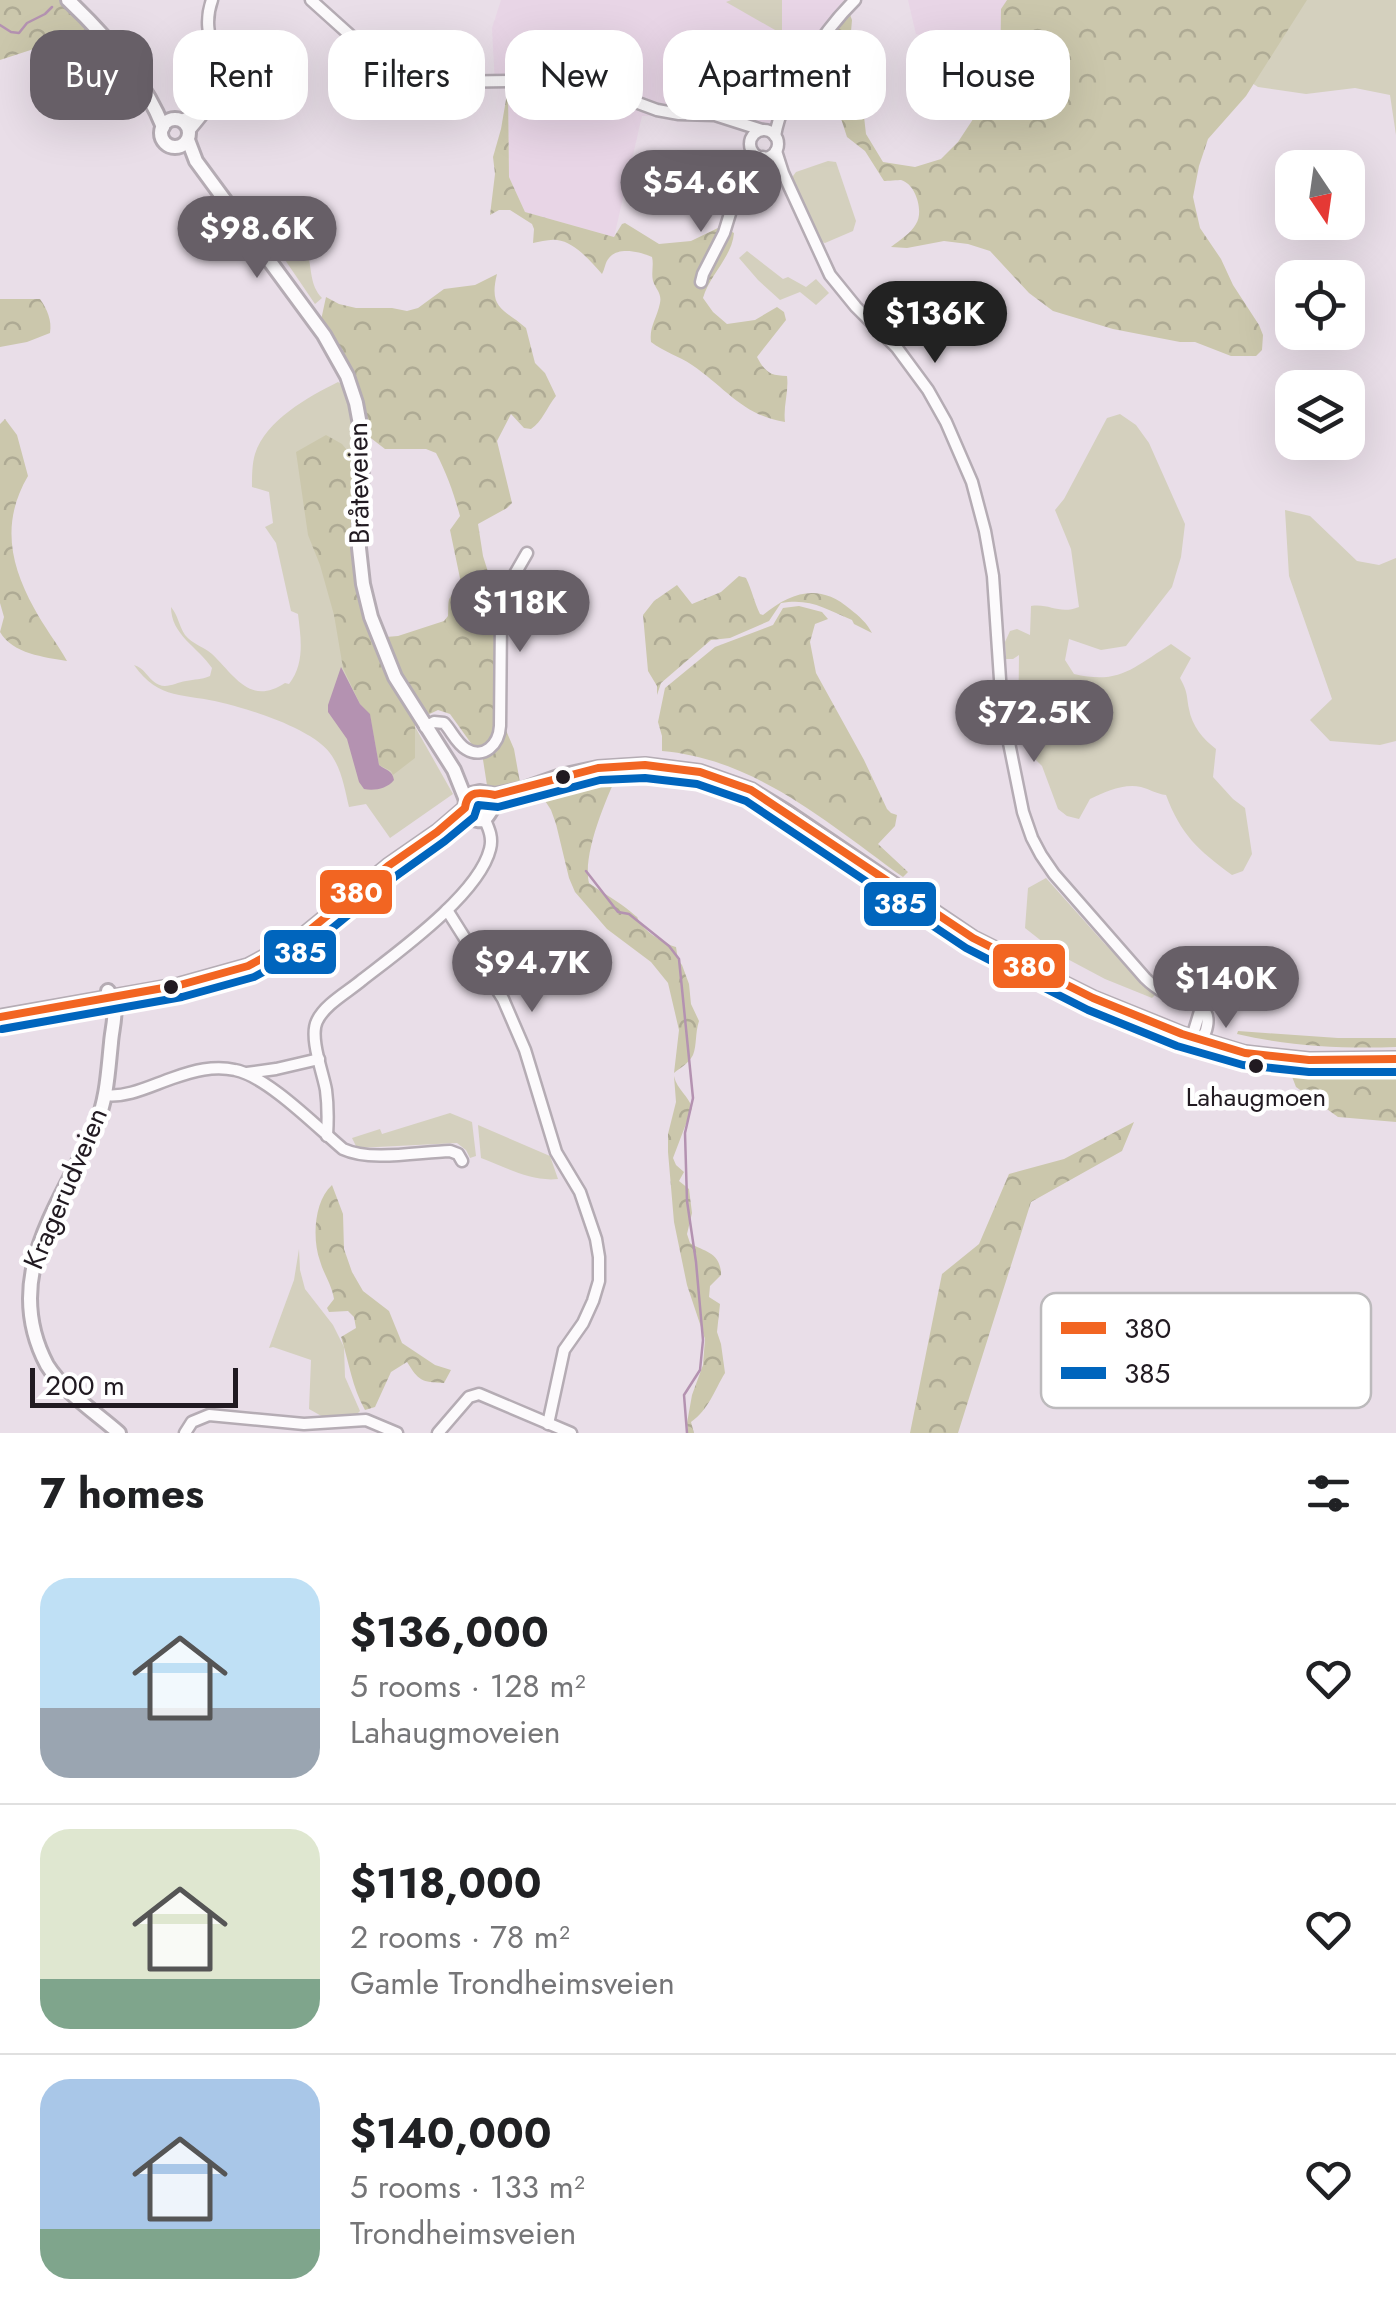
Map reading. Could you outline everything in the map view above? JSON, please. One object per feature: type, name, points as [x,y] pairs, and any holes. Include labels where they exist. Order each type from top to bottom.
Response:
[{"type":"main road","name":"Bråteveien","points":[[68,0],[101,34],[154,105],[179,131],[196,161],[324,336],[345,372],[361,430],[359,548],[368,607],[390,666],[478,806]]},
{"type":"main road","points":[[2,1016],[43,1004],[206,979],[248,966],[300,938],[388,866],[478,806],[574,773],[622,765],[666,766],[722,778],[751,790],[973,938],[1198,1035],[1279,1056],[1396,1059]]},
{"type":"main road","name":"Kragerudveien","points":[[108,996],[115,1013],[105,1095],[95,1128],[36,1239],[25,1290],[29,1325],[48,1368],[119,1433]]},
{"type":"street","points":[[179,131],[206,108],[217,83],[207,23],[212,0]]},
{"type":"street","points":[[311,0],[381,63],[413,78],[451,82],[568,80],[664,112],[715,116],[767,132],[778,143],[750,172],[736,194],[730,220],[701,282]]},
{"type":"street","points":[[751,138],[767,132],[821,39],[855,0]]},
{"type":"street","points":[[735,121],[751,138]]},
{"type":"street","points":[[751,138],[750,146],[765,154],[782,173],[830,274],[897,348],[928,390],[972,482],[986,531],[995,588],[1007,733],[1025,819],[1038,850],[1054,874],[1145,978],[1162,992],[1201,1007],[1208,1019],[1198,1035]]},
{"type":"street","points":[[425,726],[444,723],[460,744],[472,751],[486,750],[497,742],[501,617],[512,579],[527,552]]},
{"type":"street","points":[[328,1136],[328,1106],[315,1027],[325,1011],[447,910],[476,876],[489,853],[491,836],[478,806]]},
{"type":"street","points":[[447,910],[503,999],[525,1050],[556,1152],[580,1192],[596,1240],[599,1281],[583,1323],[564,1350],[548,1424]]},
{"type":"street","points":[[247,1073],[318,1059]]},
{"type":"street","points":[[105,1095],[127,1094],[210,1068],[235,1070],[267,1086],[354,1154],[450,1151],[458,1154],[462,1162]]},
{"type":"street","points":[[438,1433],[469,1398],[479,1394],[571,1433]]},
{"type":"street","points":[[184,1433],[192,1422],[209,1415],[304,1424],[366,1420],[397,1433]]},
{"type":"shaded area","points":[[501,0],[860,0],[833,30],[663,30],[663,115],[643,116],[643,30],[505,30],[505,86],[495,85],[492,28]]},
{"type":"shaded area","points":[[782,0],[782,30],[775,30],[726,2]]},
{"type":"shaded area","points":[[908,0],[1007,0],[1001,10],[1001,30],[915,30]]},
{"type":"shaded area","points":[[1242,0],[1396,0],[1396,135],[1390,95],[1355,88],[1306,94],[1258,87],[1232,70]]},
{"type":"shaded area","points":[[508,120],[641,120],[614,237],[525,212],[509,177]]},
{"type":"shaded area","points":[[736,120],[780,120],[772,133]]},
{"type":"shaded area","points":[[836,162],[856,221],[853,231],[825,243],[819,241],[790,180],[796,172]]},
{"type":"shaded area","points":[[275,216],[304,245],[314,286],[322,298],[315,304],[262,226]]},
{"type":"shaded area","points":[[747,251],[783,279],[788,277],[806,287],[816,279],[829,293],[816,305],[800,292],[780,300],[739,258]]},
{"type":"shaded area","points":[[338,382],[346,387],[356,425],[353,549],[405,709],[453,794],[390,838],[366,804],[349,807],[332,756],[312,738],[250,711],[163,690],[143,677],[134,665],[161,686],[210,676],[212,668],[180,633],[171,607],[188,638],[212,654],[244,685],[262,691],[289,684],[300,659],[298,614],[291,611],[276,543],[265,527],[273,523],[269,492],[252,487],[253,462],[260,442],[278,420]]},
{"type":"shaded area","points":[[1120,414],[1136,425],[1149,443],[1185,524],[1181,557],[1172,587],[1126,646],[1101,650],[1069,639],[1065,660],[1074,674],[1103,677],[1126,672],[1171,644],[1191,658],[1180,678],[1190,715],[1199,732],[1216,749],[1213,777],[1245,808],[1252,854],[1243,871],[1232,875],[1192,841],[1166,795],[1141,787],[1121,787],[1090,799],[1079,819],[1067,816],[1058,809],[1042,766],[1018,736],[1019,655],[1006,659],[1005,642],[1010,631],[1017,629],[1030,635],[1031,606],[1066,610],[1079,607],[1071,549],[1055,510],[1107,418]]},
{"type":"shaded area","points":[[1285,510],[1310,516],[1357,561],[1379,565],[1396,558],[1396,741],[1380,745],[1330,741],[1310,720],[1332,699],[1289,576]]},
{"type":"shaded area","points":[[341,667],[360,704],[370,714],[379,765],[393,777],[384,787],[364,789],[347,739],[328,712]]},
{"type":"shaded area","points":[[1046,878],[1156,994],[1152,998],[1058,954],[1025,928],[1028,888]]},
{"type":"shaded area","points":[[450,1113],[472,1122],[476,1156],[470,1158],[457,1143],[357,1148],[352,1138],[380,1129],[382,1134]]},
{"type":"shaded area","points":[[478,1125],[550,1156],[558,1179],[528,1176],[481,1158]]},
{"type":"shaded area","points":[[299,1249],[305,1289],[333,1325],[344,1347],[345,1377],[360,1411],[356,1415],[325,1418],[309,1409],[311,1360],[269,1348],[294,1280]]},
{"type":"green space","points":[[0,0],[78,0],[86,30],[30,30],[30,50],[0,60]]},
{"type":"green space","points":[[1007,0],[1307,0],[1246,96],[1208,139],[1193,197],[1200,228],[1263,335],[1262,350],[1256,356],[1231,356],[1195,342],[1113,329],[1053,311],[1029,293],[990,251],[968,244],[944,241],[891,247],[916,224],[917,199],[911,187],[901,180],[884,181],[865,151],[847,137],[841,120],[864,120],[866,134],[883,162],[915,167],[941,159],[972,120],[1070,120],[1070,30],[1001,30],[1001,9]]},
{"type":"green space","points":[[849,12],[851,30],[833,30]]},
{"type":"green space","points":[[505,106],[509,177],[525,212],[614,237],[625,223],[659,244],[691,241],[722,226],[734,233],[703,298],[727,324],[755,320],[777,307],[784,312],[786,320],[757,357],[769,372],[787,376],[785,422],[746,407],[692,365],[651,342],[660,300],[653,281],[652,257],[618,252],[608,260],[602,274],[570,244],[551,240],[533,243],[532,224],[510,210],[490,215],[493,157]]},
{"type":"green space","points":[[497,274],[497,302],[526,328],[535,363],[545,373],[556,396],[531,429],[524,428],[511,414],[497,441],[512,503],[478,524],[483,556],[505,626],[503,717],[521,788],[489,798],[481,747],[473,746],[450,714],[438,710],[415,721],[415,758],[393,775],[379,765],[370,715],[360,704],[343,668],[334,615],[308,535],[296,452],[326,435],[342,444],[359,465],[362,579],[386,637],[444,621],[449,599],[462,588],[450,530],[460,516],[444,469],[436,453],[426,449],[385,449],[363,432],[348,388],[318,334],[326,297],[356,308],[407,311],[418,308],[444,289],[475,285]]},
{"type":"green space","points":[[0,299],[40,299],[48,315],[50,333],[0,347]]},
{"type":"green space","points":[[5,419],[17,435],[28,476],[14,510],[14,559],[34,608],[67,661],[21,650],[0,632],[4,617],[0,603],[0,424]]},
{"type":"green space","points":[[739,576],[746,578],[760,614],[763,615],[785,600],[795,596],[817,593],[839,601],[860,617],[872,633],[818,606],[781,603],[769,621],[730,638],[711,640],[661,683],[657,695],[657,686],[648,671],[643,615],[654,601],[677,585],[692,604],[721,592]]},
{"type":"green space","points":[[799,606],[822,612],[828,619],[815,624],[810,642],[816,673],[887,809],[897,815],[895,826],[878,844],[908,872],[903,877],[819,816],[760,780],[696,757],[662,751],[658,722],[665,688],[715,647],[773,625],[783,608]]},
{"type":"green space","points":[[621,767],[592,841],[589,883],[631,912],[653,935],[676,947],[699,1021],[693,1055],[674,1073],[679,1030],[668,983],[651,962],[607,929],[575,892],[556,824],[542,796]]},
{"type":"green space","points":[[1238,1031],[1396,1038],[1396,1047],[1296,1044],[1237,1034]]},
{"type":"green space","points":[[1396,1063],[1396,1122],[1338,1117],[1296,1087],[1284,1066]]},
{"type":"green space","points":[[674,1076],[692,1108],[673,1158],[684,1172],[679,1181],[689,1189],[692,1213],[687,1234],[690,1243],[714,1256],[721,1271],[710,1286],[709,1297],[720,1304],[717,1332],[725,1373],[707,1406],[691,1422],[694,1433],[688,1433],[687,1423],[703,1365],[705,1339],[687,1285],[674,1222],[668,1134],[676,1102]]},
{"type":"green space","points":[[1134,1122],[1122,1151],[1031,1202],[958,1433],[910,1433],[942,1274],[979,1244],[1009,1174],[1064,1159]]},
{"type":"green space","points":[[332,1185],[343,1214],[344,1249],[352,1272],[363,1291],[389,1311],[402,1343],[435,1365],[451,1370],[444,1383],[421,1379],[407,1362],[391,1372],[375,1407],[365,1410],[341,1337],[356,1328],[354,1317],[348,1311],[329,1312],[327,1308],[334,1299],[316,1242],[318,1210]]},
{"type":"waterway","points":[[0,25],[19,33],[52,7]]},
{"type":"waterway","points":[[586,871],[618,912],[629,914],[679,959],[693,1098],[685,1133],[687,1201],[703,1340],[700,1370],[684,1395],[687,1433]]},
{"type":"transit line","name":"380","points":[[0,1017],[180,985],[248,966],[300,938],[388,866],[437,832],[465,808],[471,795],[495,795],[598,768],[645,765],[700,772],[751,790],[973,938],[1093,998],[1182,1034],[1245,1053],[1309,1060],[1396,1059]]},
{"type":"transit line","name":"385","points":[[2,1029],[182,997],[254,977],[308,948],[474,817],[478,805],[498,807],[600,780],[645,778],[697,784],[746,801],[966,948],[1088,1010],[1177,1046],[1243,1065],[1309,1072],[1396,1072]]},
{"type":"place","name":"Lahaugmoen","points":[[1256,1066]]}]
